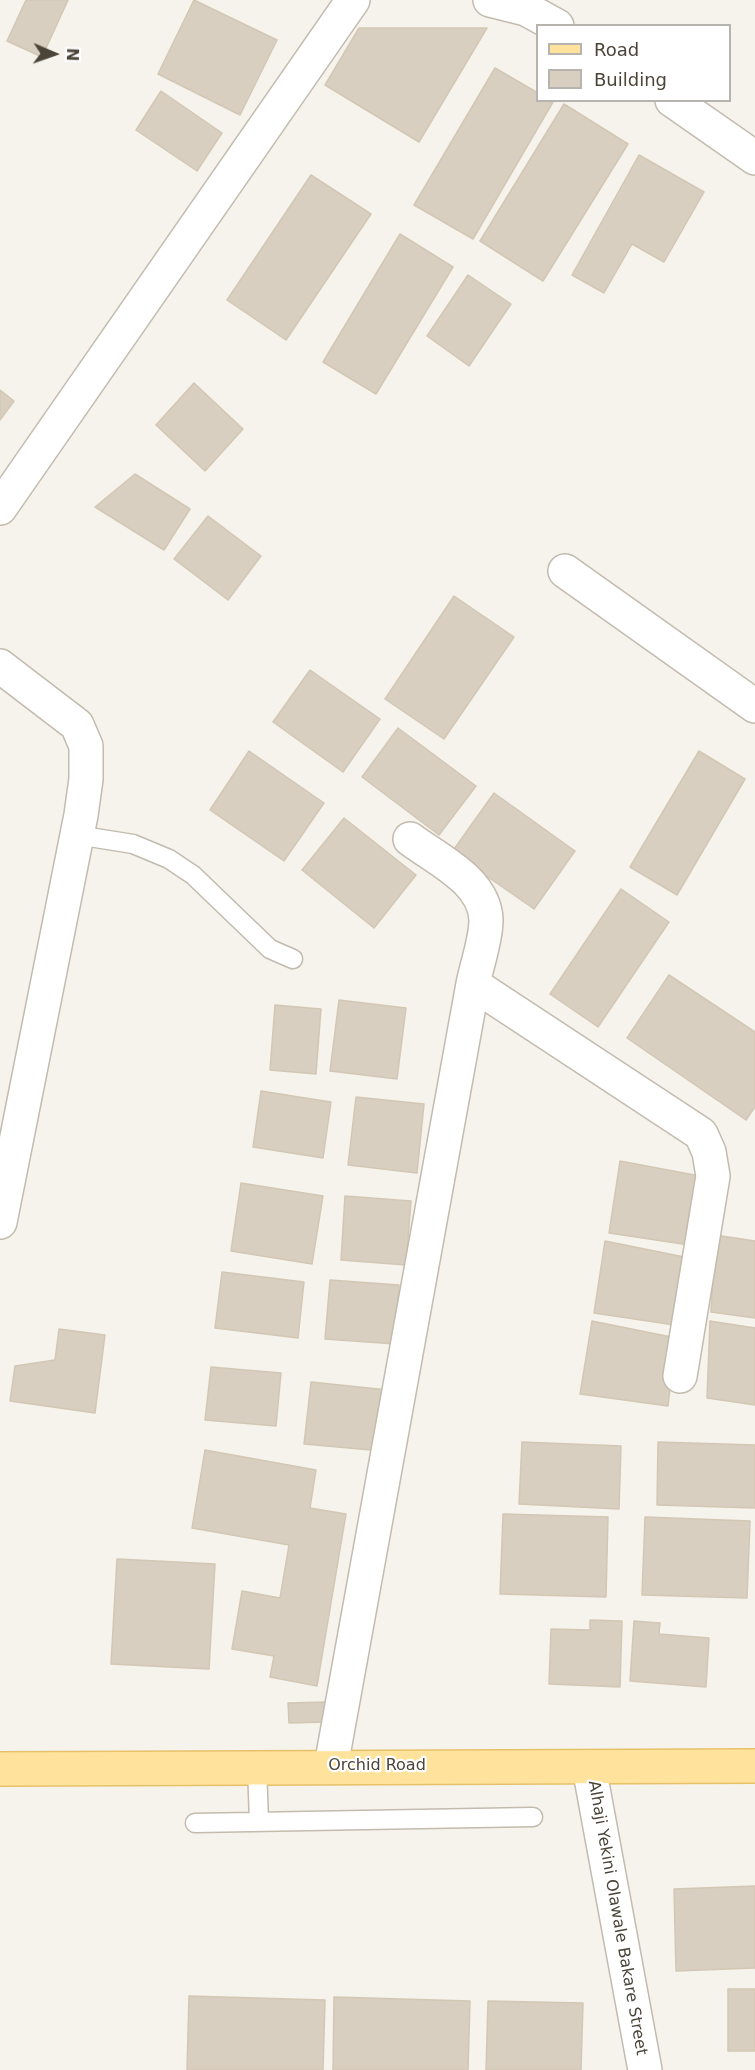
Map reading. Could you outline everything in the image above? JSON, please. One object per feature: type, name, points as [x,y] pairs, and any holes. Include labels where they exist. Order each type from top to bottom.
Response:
[{"type":"main road","name":"Orchid Road","points":[[0,1769],[257,1766],[755,1766]]},
{"type":"street","points":[[0,508],[353,0]]},
{"type":"street","points":[[490,0],[526,9],[553,24]]},
{"type":"street","points":[[675,102],[755,158]]},
{"type":"street","points":[[565,571],[755,706]]},
{"type":"street","points":[[0,666],[77,725],[86,746],[86,779],[77,835],[0,1222]]},
{"type":"street","points":[[331,1766],[486,921],[481,896],[467,881],[410,839]]},
{"type":"street","points":[[473,984],[701,1134],[709,1152],[713,1176],[680,1376]]},
{"type":"street","name":"Alhaji Yekini Olawale Bakare Street","points":[[589,1767],[645,2070]]},
{"type":"lane","points":[[77,835],[133,844],[169,859],[193,875],[270,950],[293,959]]},
{"type":"lane","points":[[257,1766],[259,1822]]},
{"type":"lane","points":[[195,1823],[533,1817]]},
{"type":"building","points":[[26,0],[68,0],[42,57],[7,41]]},
{"type":"building","points":[[194,0],[277,40],[240,115],[158,74]]},
{"type":"building","points":[[359,28],[487,28],[419,142],[325,85]]},
{"type":"building","points":[[495,68],[536,92],[536,102],[553,102],[473,239],[414,205]]},
{"type":"building","points":[[161,91],[222,133],[197,171],[136,130]]},
{"type":"building","points":[[564,104],[628,144],[543,281],[480,241]]},
{"type":"building","points":[[639,155],[704,192],[664,262],[632,244],[604,293],[572,275]]},
{"type":"building","points":[[311,175],[371,214],[286,340],[227,300]]},
{"type":"building","points":[[400,234],[453,267],[376,394],[323,362]]},
{"type":"building","points":[[468,275],[511,304],[469,366],[427,336]]},
{"type":"building","points":[[194,383],[243,429],[205,471],[156,425]]},
{"type":"building","points":[[0,390],[14,401],[0,420]]},
{"type":"building","points":[[135,474],[190,509],[164,550],[95,507]]},
{"type":"building","points":[[208,516],[261,556],[228,600],[174,559]]},
{"type":"building","points":[[454,596],[514,637],[444,739],[385,699]]},
{"type":"building","points":[[310,670],[380,719],[343,772],[273,722]]},
{"type":"building","points":[[398,728],[476,786],[439,835],[362,777]]},
{"type":"building","points":[[249,751],[324,803],[284,861],[210,810]]},
{"type":"building","points":[[699,751],[745,779],[677,895],[630,867]]},
{"type":"building","points":[[494,793],[575,851],[534,909],[452,852]]},
{"type":"building","points":[[344,818],[416,875],[374,928],[302,870]]},
{"type":"building","points":[[621,889],[669,922],[598,1027],[550,994]]},
{"type":"building","points":[[669,975],[755,1032],[755,1107],[746,1120],[627,1038]]},
{"type":"building","points":[[339,1000],[406,1008],[397,1079],[330,1071]]},
{"type":"building","points":[[275,1005],[321,1009],[316,1074],[270,1070]]},
{"type":"building","points":[[261,1091],[331,1102],[323,1158],[253,1147]]},
{"type":"building","points":[[356,1097],[424,1104],[417,1173],[348,1165]]},
{"type":"building","points":[[620,1161],[705,1177],[696,1246],[609,1233]]},
{"type":"building","points":[[241,1183],[323,1196],[312,1264],[231,1251]]},
{"type":"building","points":[[345,1196],[411,1201],[406,1265],[341,1260]]},
{"type":"building","points":[[715,1235],[755,1241],[755,1318],[711,1312]]},
{"type":"building","points":[[605,1241],[689,1258],[681,1326],[594,1313]]},
{"type":"building","points":[[222,1272],[304,1282],[298,1338],[215,1328]]},
{"type":"building","points":[[330,1280],[399,1285],[395,1344],[325,1339]]},
{"type":"building","points":[[592,1321],[676,1338],[668,1406],[580,1394]]},
{"type":"building","points":[[710,1321],[755,1328],[755,1405],[707,1398]]},
{"type":"building","points":[[59,1329],[105,1335],[95,1413],[10,1401],[15,1366],[55,1360]]},
{"type":"building","points":[[211,1367],[281,1373],[276,1426],[205,1420]]},
{"type":"building","points":[[311,1382],[388,1390],[382,1451],[304,1444]]},
{"type":"building","points":[[522,1442],[621,1446],[619,1509],[519,1504]]},
{"type":"building","points":[[658,1442],[755,1445],[755,1508],[657,1505]]},
{"type":"building","points":[[205,1450],[316,1470],[310,1508],[346,1514],[317,1686],[270,1677],[274,1656],[232,1649],[242,1591],[280,1598],[289,1545],[192,1528]]},
{"type":"building","points":[[503,1514],[608,1517],[606,1597],[500,1594]]},
{"type":"building","points":[[645,1517],[750,1521],[747,1598],[642,1595]]},
{"type":"building","points":[[117,1559],[215,1564],[209,1669],[111,1664]]},
{"type":"building","points":[[590,1620],[622,1621],[620,1687],[549,1684],[551,1629],[590,1630]]},
{"type":"building","points":[[634,1621],[660,1623],[659,1634],[709,1638],[706,1687],[630,1681]]},
{"type":"building","points":[[327,1702],[327,1722],[289,1723],[288,1703]]},
{"type":"building","points":[[755,1886],[755,1968],[676,1971],[674,1889]]},
{"type":"building","points":[[728,1989],[755,1989],[755,2051],[728,2051]]},
{"type":"building","points":[[189,1996],[325,2000],[323,2070],[187,2070]]},
{"type":"building","points":[[334,1997],[470,2001],[468,2070],[333,2070]]},
{"type":"building","points":[[488,2001],[583,2003],[581,2070],[486,2070]]}]
